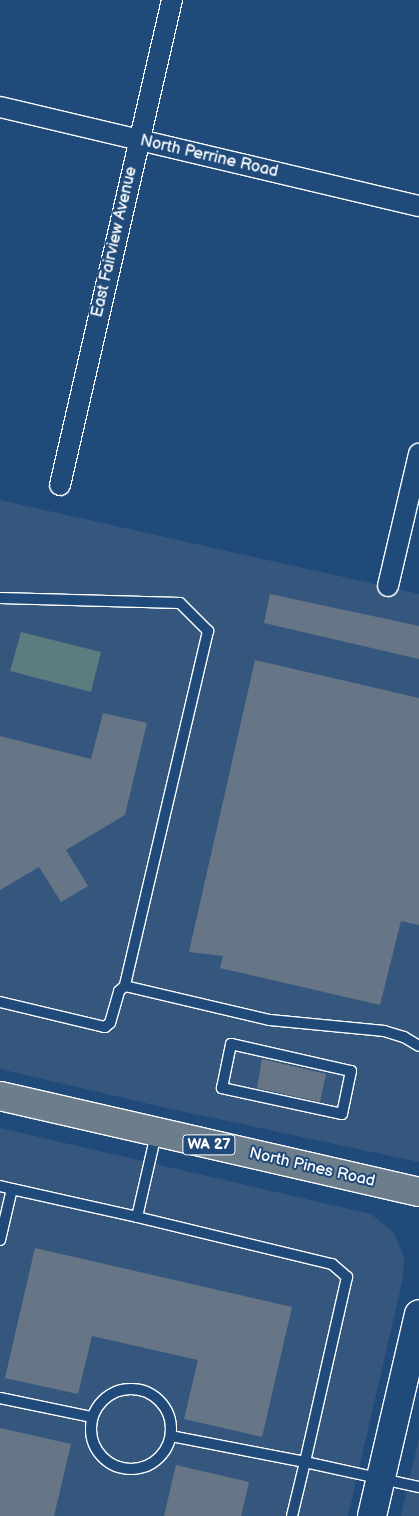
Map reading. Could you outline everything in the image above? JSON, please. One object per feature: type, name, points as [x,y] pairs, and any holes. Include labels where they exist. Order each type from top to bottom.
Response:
[{"type":"main road","name":"North Pines Road","points":[[0,1096],[419,1192]]},
{"type":"street","name":"East Fairview Avenue","points":[[60,485],[172,0]]},
{"type":"street","name":"North Perrine Road","points":[[0,107],[419,206]]},
{"type":"street","points":[[388,586],[419,454]]},
{"type":"street","points":[[372,1516],[419,1314]]},
{"type":"lane","points":[[0,598],[180,603],[208,631],[125,986],[119,991],[110,1023],[105,1027],[0,1002]]},
{"type":"lane","points":[[125,986],[270,1020],[384,1031],[404,1037],[419,1046]]},
{"type":"lane","points":[[231,1044],[351,1071],[342,1114],[222,1088],[231,1044]]},
{"type":"lane","points":[[137,1217],[156,1133]]},
{"type":"lane","points":[[0,1186],[332,1264],[343,1270],[347,1283],[292,1516]]},
{"type":"lane","points":[[0,1240],[12,1189]]},
{"type":"lane","points":[[120,1390],[140,1390],[158,1399],[166,1410],[171,1436],[158,1459],[141,1468],[121,1469],[99,1455],[93,1443],[92,1417],[108,1396],[120,1390]]},
{"type":"lane","points":[[0,1398],[92,1417]]},
{"type":"lane","points":[[171,1436],[305,1462],[419,1487]]},
{"type":"shaded area","points":[[0,500],[419,594],[419,1162],[162,1107],[0,1069]]},
{"type":"shaded area","points":[[0,1128],[371,1214],[394,1233],[404,1257],[403,1278],[348,1516],[0,1516]]},
{"type":"shaded area","points":[[419,1438],[419,1516],[401,1516]]},
{"type":"green space","points":[[21,632],[101,652],[91,692],[10,671]]},
{"type":"building","points":[[270,594],[419,626],[419,659],[264,623]]},
{"type":"building","points":[[255,660],[419,698],[419,925],[401,921],[380,1005],[220,968],[223,956],[189,952]]},
{"type":"building","points":[[103,713],[147,723],[125,815],[66,850],[88,886],[61,902],[39,867],[0,890],[0,736],[91,759]]},
{"type":"building","points":[[262,1059],[326,1074],[320,1102],[257,1088]]},
{"type":"building","points":[[35,1248],[292,1307],[262,1437],[184,1419],[198,1360],[92,1336],[78,1394],[5,1378]]},
{"type":"building","points":[[0,1428],[71,1444],[54,1516],[0,1516]]},
{"type":"building","points":[[176,1465],[249,1482],[241,1516],[164,1516]]}]
